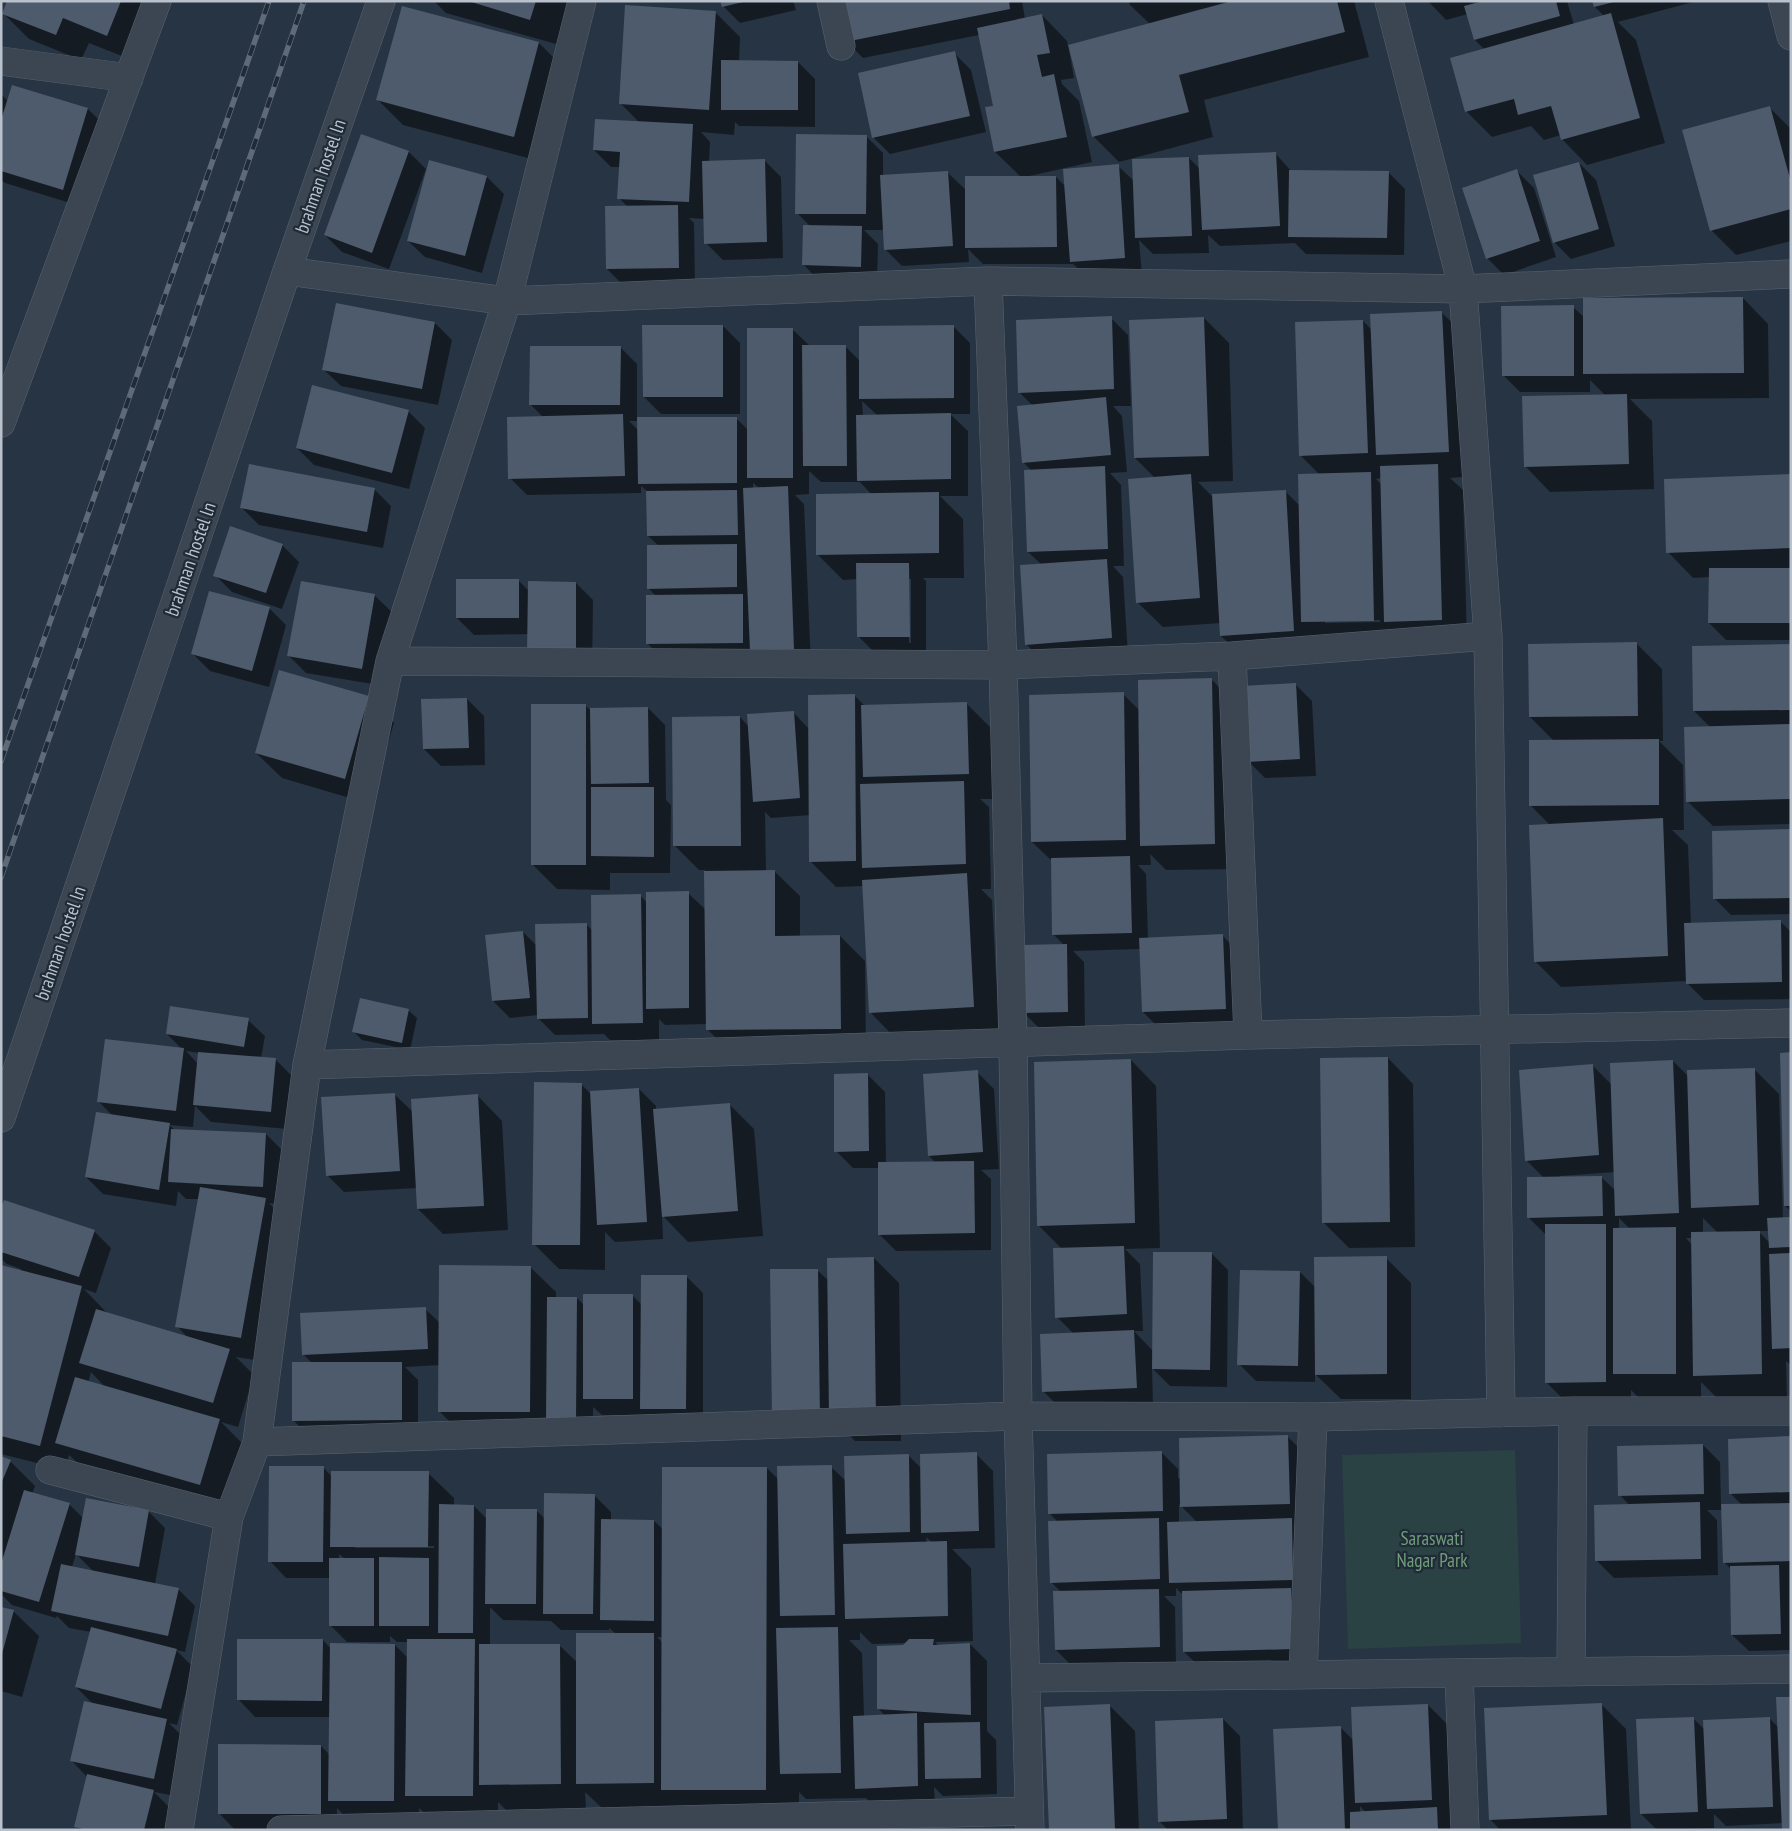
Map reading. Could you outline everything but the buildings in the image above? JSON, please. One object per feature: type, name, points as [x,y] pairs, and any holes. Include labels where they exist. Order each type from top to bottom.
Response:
[{"type":"street","points":[[1,424],[157,1]]},
{"type":"street","name":"brahman hostel ln","points":[[1,1118],[380,1]]},
{"type":"street","points":[[179,1830],[229,1518],[257,1442],[307,1065],[390,660],[508,301],[582,1]]},
{"type":"street","points":[[832,1],[841,46]]},
{"type":"street","points":[[1389,1],[1463,288],[1488,636],[1501,1413]]},
{"type":"street","points":[[1782,1],[1791,36]]},
{"type":"street","points":[[1,61],[129,78]]},
{"type":"street","points":[[287,271],[508,301],[988,281],[1463,288],[1791,274]]},
{"type":"street","points":[[281,1830],[1029,1820],[1018,1416],[1013,1042],[1003,665],[988,281]]},
{"type":"street","points":[[390,660],[1003,665],[1232,656],[1488,636]]},
{"type":"street","points":[[1232,656],[1248,1035]]},
{"type":"street","points":[[307,1065],[1248,1035],[1791,1023]]},
{"type":"street","points":[[257,1442],[1018,1416],[1313,1417],[1573,1411],[1791,1411]]},
{"type":"street","points":[[1571,1672],[1573,1411]]},
{"type":"street","points":[[1303,1675],[1313,1417]]},
{"type":"street","points":[[50,1470],[229,1518]]},
{"type":"street","points":[[1026,1678],[1791,1670]]},
{"type":"street","points":[[1458,1674],[1465,1830]]},
{"type":"green space","name":"Saraswati Nagar Park","points":[[1515,1450],[1521,1643],[1348,1649],[1342,1455]]},
{"type":"railway","points":[[1,761],[269,1]]},
{"type":"railway","points":[[1,877],[304,1]]}]
